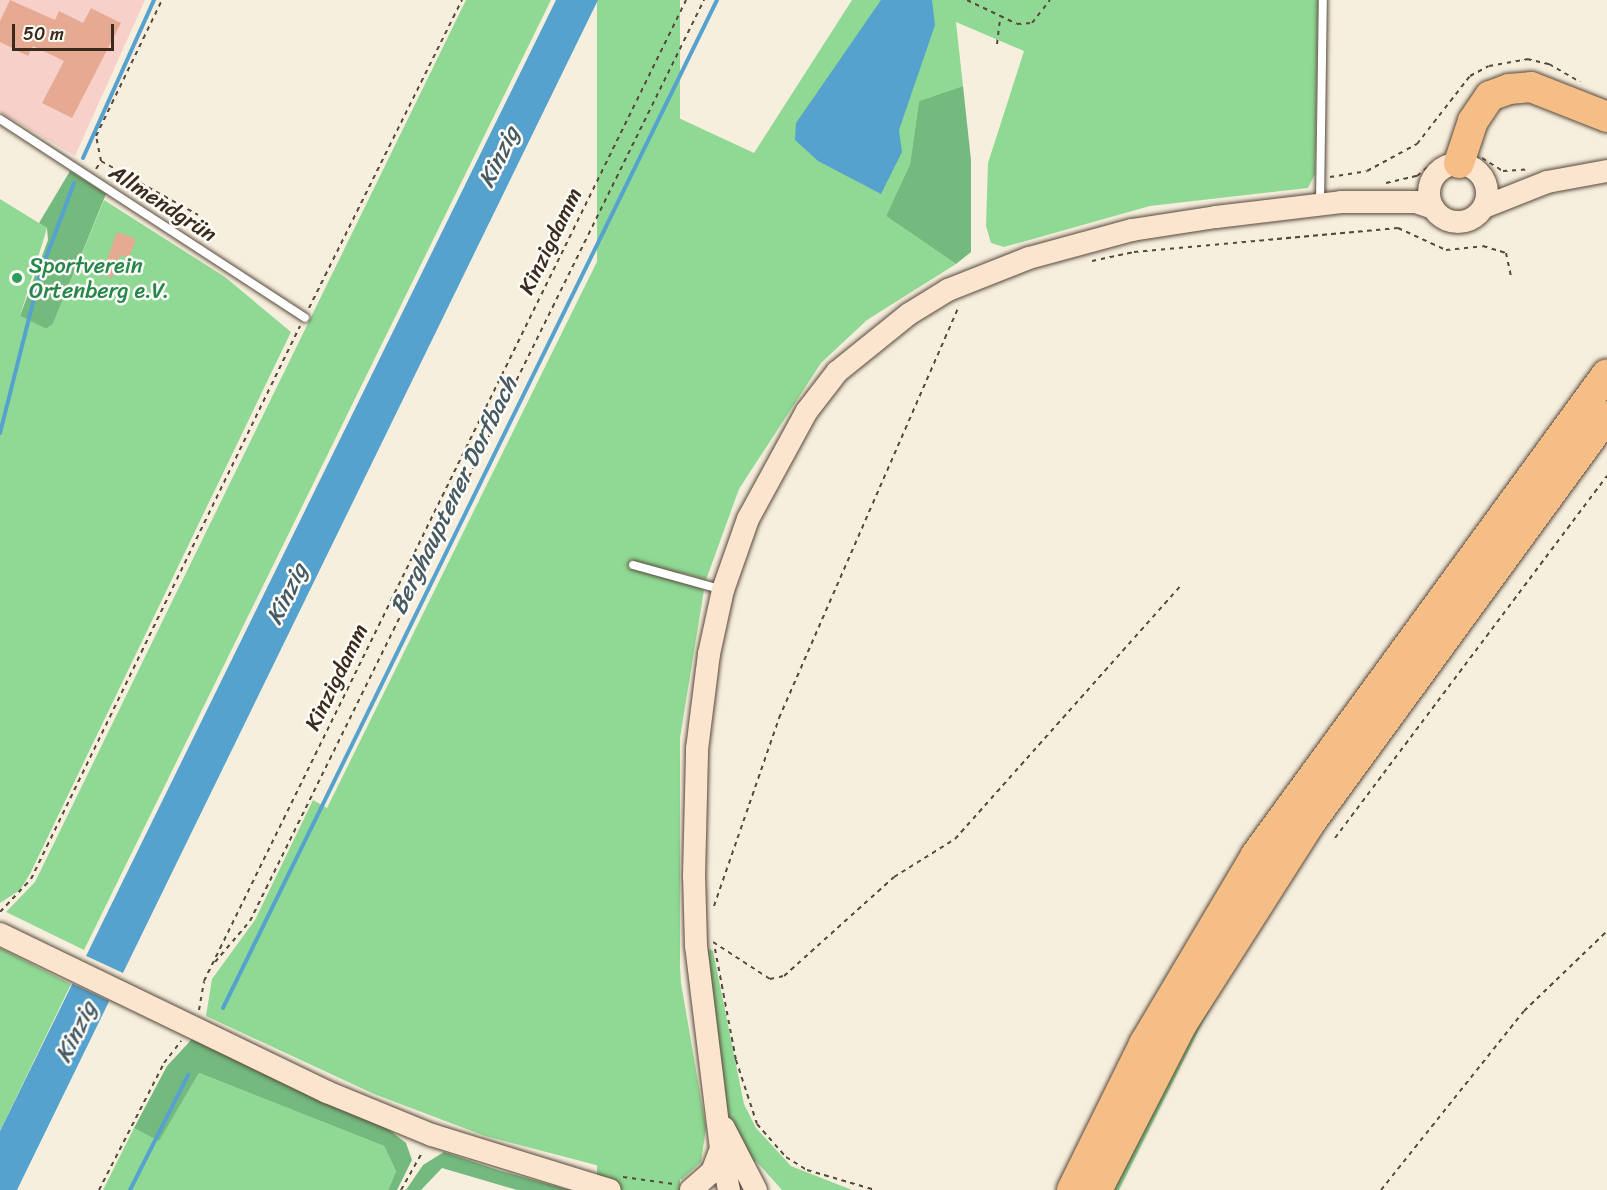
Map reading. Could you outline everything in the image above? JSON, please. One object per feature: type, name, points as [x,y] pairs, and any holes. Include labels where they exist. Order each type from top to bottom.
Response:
[{"type":"highway","points":[[1462,161],[1473,121],[1490,96],[1509,89],[1531,87],[1607,117]]},
{"type":"highway","points":[[1072,1190],[1144,1044],[1256,855],[1607,374]]},
{"type":"highway","points":[[1097,1190],[1182,1024],[1310,823],[1607,416]]},
{"type":"street","points":[[1462,161],[1487,191],[1484,207]]},
{"type":"street","points":[[729,1190],[721,1149],[696,939],[697,749],[723,590],[764,483],[837,372],[909,314],[962,296],[1029,258],[1132,230],[1320,204],[1378,193],[1432,179],[1443,167],[1462,161],[1496,182],[1541,175],[1607,171]]},
{"type":"street","points":[[1378,193],[1433,208],[1458,222],[1541,175]]},
{"type":"street","points":[[1432,179],[1433,208]]},
{"type":"street","points":[[0,934],[192,1022],[327,1092],[432,1135],[615,1183]]},
{"type":"street","points":[[718,1115],[756,1190]]},
{"type":"street","points":[[686,1186],[712,1172],[721,1149]]},
{"type":"lane","points":[[1320,204],[1323,0]]},
{"type":"lane","name":"Allmendgrün","points":[[0,119],[305,318]]},
{"type":"lane","points":[[633,565],[723,590]]},
{"type":"path","points":[[92,177],[101,161],[96,136],[162,0]]},
{"type":"path","points":[[0,912],[31,879],[462,0]]},
{"type":"path","name":"Kinzigdamm","points":[[192,1022],[213,964],[686,0]]},
{"type":"path","points":[[213,964],[250,921],[704,0]]},
{"type":"path","points":[[967,0],[1000,19],[1032,23],[1050,0]]},
{"type":"path","points":[[997,44],[1000,19]]},
{"type":"path","points":[[101,161],[198,215]]},
{"type":"path","points":[[1378,193],[1417,176],[1462,161],[1503,171],[1541,175]]},
{"type":"path","points":[[1082,263],[1134,252],[1398,228],[1446,250],[1483,246],[1506,253],[1511,277]]},
{"type":"path","points":[[696,939],[701,939],[718,897],[737,828],[784,708],[962,296]]},
{"type":"path","points":[[1335,838],[1607,476]]},
{"type":"path","points":[[875,1190],[807,1170],[786,1157],[757,1124],[736,1060],[717,951],[708,939],[770,979],[784,976],[894,877],[955,839],[1182,584]]},
{"type":"path","points":[[1381,1190],[1524,1011],[1607,931]]},
{"type":"path","points":[[99,1190],[164,1063],[192,1022]]},
{"type":"path","points":[[401,1190],[432,1135]]},
{"type":"path","points":[[615,1183],[686,1186]]},
{"type":"shaded area","points":[[0,0],[145,0],[75,156],[0,112]]},
{"type":"green space","points":[[466,0],[551,0],[84,950],[6,912],[35,882]]},
{"type":"green space","points":[[597,0],[680,0],[680,1190],[597,1190]]},
{"type":"green space","points":[[852,0],[1318,0],[1315,174],[1308,188],[1150,206],[1004,247],[991,243],[986,226],[988,163],[1024,51],[956,22],[963,86],[919,101],[910,164],[886,216],[956,264],[867,320],[821,363],[739,489],[706,580],[658,566],[658,573],[704,590],[674,775],[673,853],[681,983],[706,1128],[701,1162],[682,1179],[657,1181],[485,1136],[374,1094],[206,1016],[212,979],[255,920],[313,800],[327,808],[670,114],[754,153]]},
{"type":"green space","points":[[963,86],[971,160],[971,252],[956,264],[886,216],[910,164],[919,101]]},
{"type":"green space","points":[[70,171],[106,194],[53,324],[46,329],[20,316],[48,240],[47,228],[39,223]]},
{"type":"green space","points":[[0,199],[47,228],[20,316],[46,329],[53,324],[104,200],[225,277],[291,332],[30,874],[20,890],[0,903]]},
{"type":"green space","points":[[1264,920],[1206,1016],[1119,1190],[1107,1190],[1145,1110]]},
{"type":"green space","points":[[0,948],[71,984],[0,1131]]},
{"type":"green space","points":[[707,948],[713,951],[744,1104],[756,1128],[791,1166],[852,1190],[782,1190],[756,1161],[746,1165],[723,1101]]},
{"type":"green space","points":[[192,1039],[388,1129],[406,1143],[412,1160],[397,1190],[388,1190],[396,1171],[384,1146],[199,1073],[159,1141],[134,1128],[167,1066]]},
{"type":"green space","points":[[199,1073],[384,1146],[396,1171],[388,1190],[103,1190],[134,1128],[159,1140]]},
{"type":"green space","points":[[444,1152],[569,1190],[517,1190],[442,1168],[421,1190],[406,1190],[423,1165]]},
{"type":"water","name":"Kinzig","points":[[556,0],[598,0],[17,1190],[0,1190],[0,1131]]},
{"type":"water","points":[[881,0],[932,0],[935,25],[899,130],[902,152],[881,194],[818,161],[795,140],[796,123]]},
{"type":"pier","points":[[82,954],[125,974],[111,1002],[69,982]]},
{"type":"building","points":[[10,0],[55,20],[59,11],[83,23],[91,8],[121,23],[72,118],[42,103],[64,61],[33,46],[28,56],[0,42],[0,21]]},
{"type":"building","points":[[117,232],[136,239],[129,258],[120,255],[112,278],[102,274]]},
{"type":"waterway","points":[[83,158],[154,0]]},
{"type":"waterway","name":"Berghauptener Dorfbach","points":[[223,1008],[717,0]]},
{"type":"waterway","points":[[0,433],[41,271],[74,183]]},
{"type":"waterway","name":"Berghauptener Dorfbach","points":[[130,1190],[188,1075]]},
{"type":"place","name":"Sportverein Ortenberg e.V.","points":[[17,278]]}]
